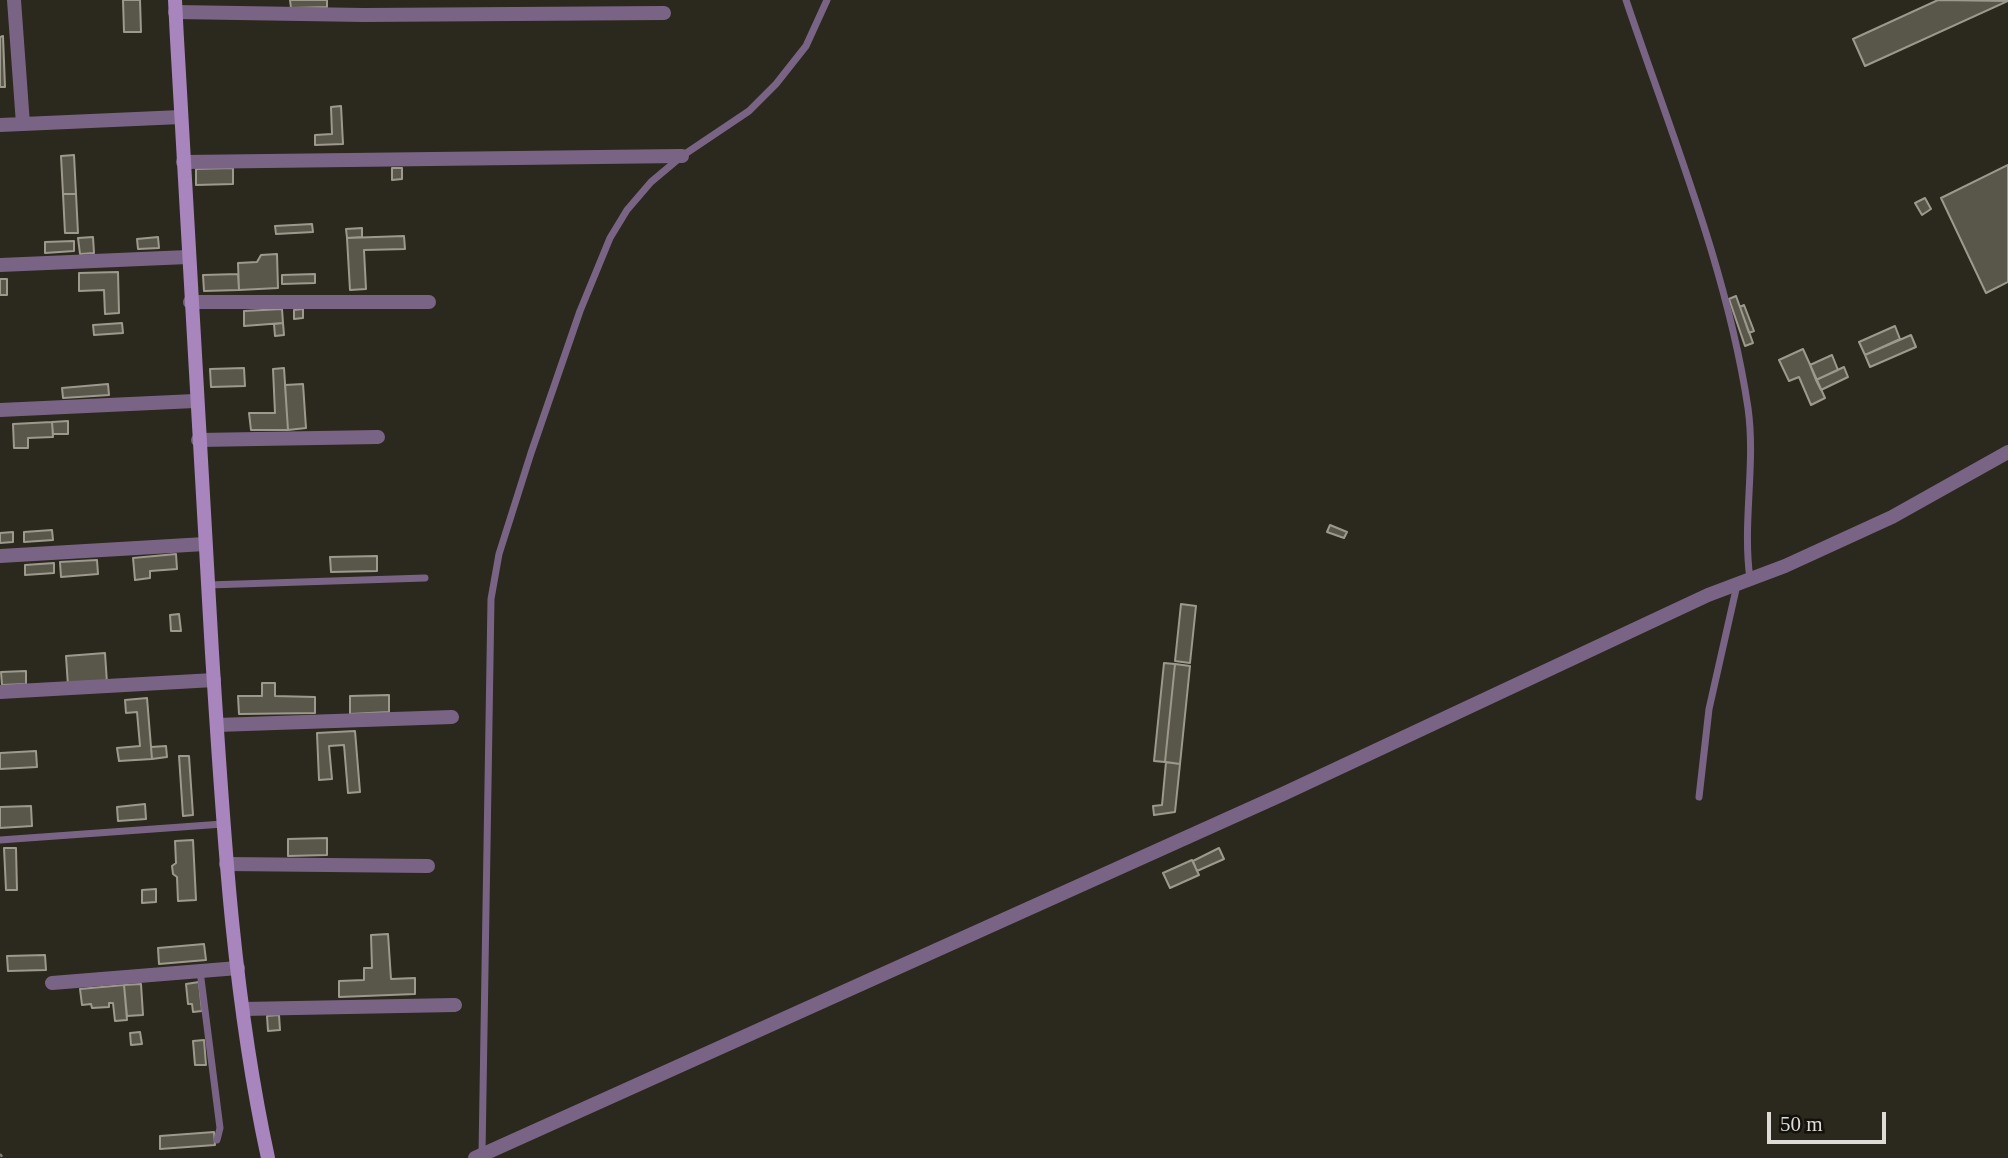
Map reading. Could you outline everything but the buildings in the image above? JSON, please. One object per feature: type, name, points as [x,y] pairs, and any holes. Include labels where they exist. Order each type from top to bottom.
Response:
[{"type":"street","points":[[14,0],[23,124]]},
{"type":"street","points":[[268,1158],[251,1080],[226,864],[195,401],[175,6],[363,15],[664,13]]},
{"type":"street","points":[[0,125],[181,117]]},
{"type":"street","points":[[183,162],[682,156]]},
{"type":"street","points":[[0,265],[188,257]]},
{"type":"street","points":[[190,302],[429,302]]},
{"type":"street","points":[[0,410],[195,401]]},
{"type":"street","points":[[198,440],[378,437]]},
{"type":"street","points":[[478,1156],[1283,794],[1708,595],[1892,517],[2008,452]]},
{"type":"street","points":[[0,556],[205,544]]},
{"type":"street","points":[[0,692],[214,680]]},
{"type":"street","points":[[217,725],[452,717]]},
{"type":"street","points":[[226,864],[428,866]]},
{"type":"street","points":[[52,983],[238,968]]},
{"type":"street","points":[[243,1009],[455,1005]]},
{"type":"lane","points":[[478,1156],[492,581],[580,311],[610,237],[651,182],[682,156],[749,111],[776,84],[806,47],[827,0]]},
{"type":"lane","points":[[1626,0],[1735,329],[1748,412],[1750,468],[1744,582],[1709,709],[1699,797]]},
{"type":"lane","points":[[208,585],[425,578]]},
{"type":"lane","points":[[0,840],[223,824]]},
{"type":"lane","points":[[200,971],[220,1128],[217,1140]]},
{"type":"path","points":[[0,1154],[3,1158]]}]
